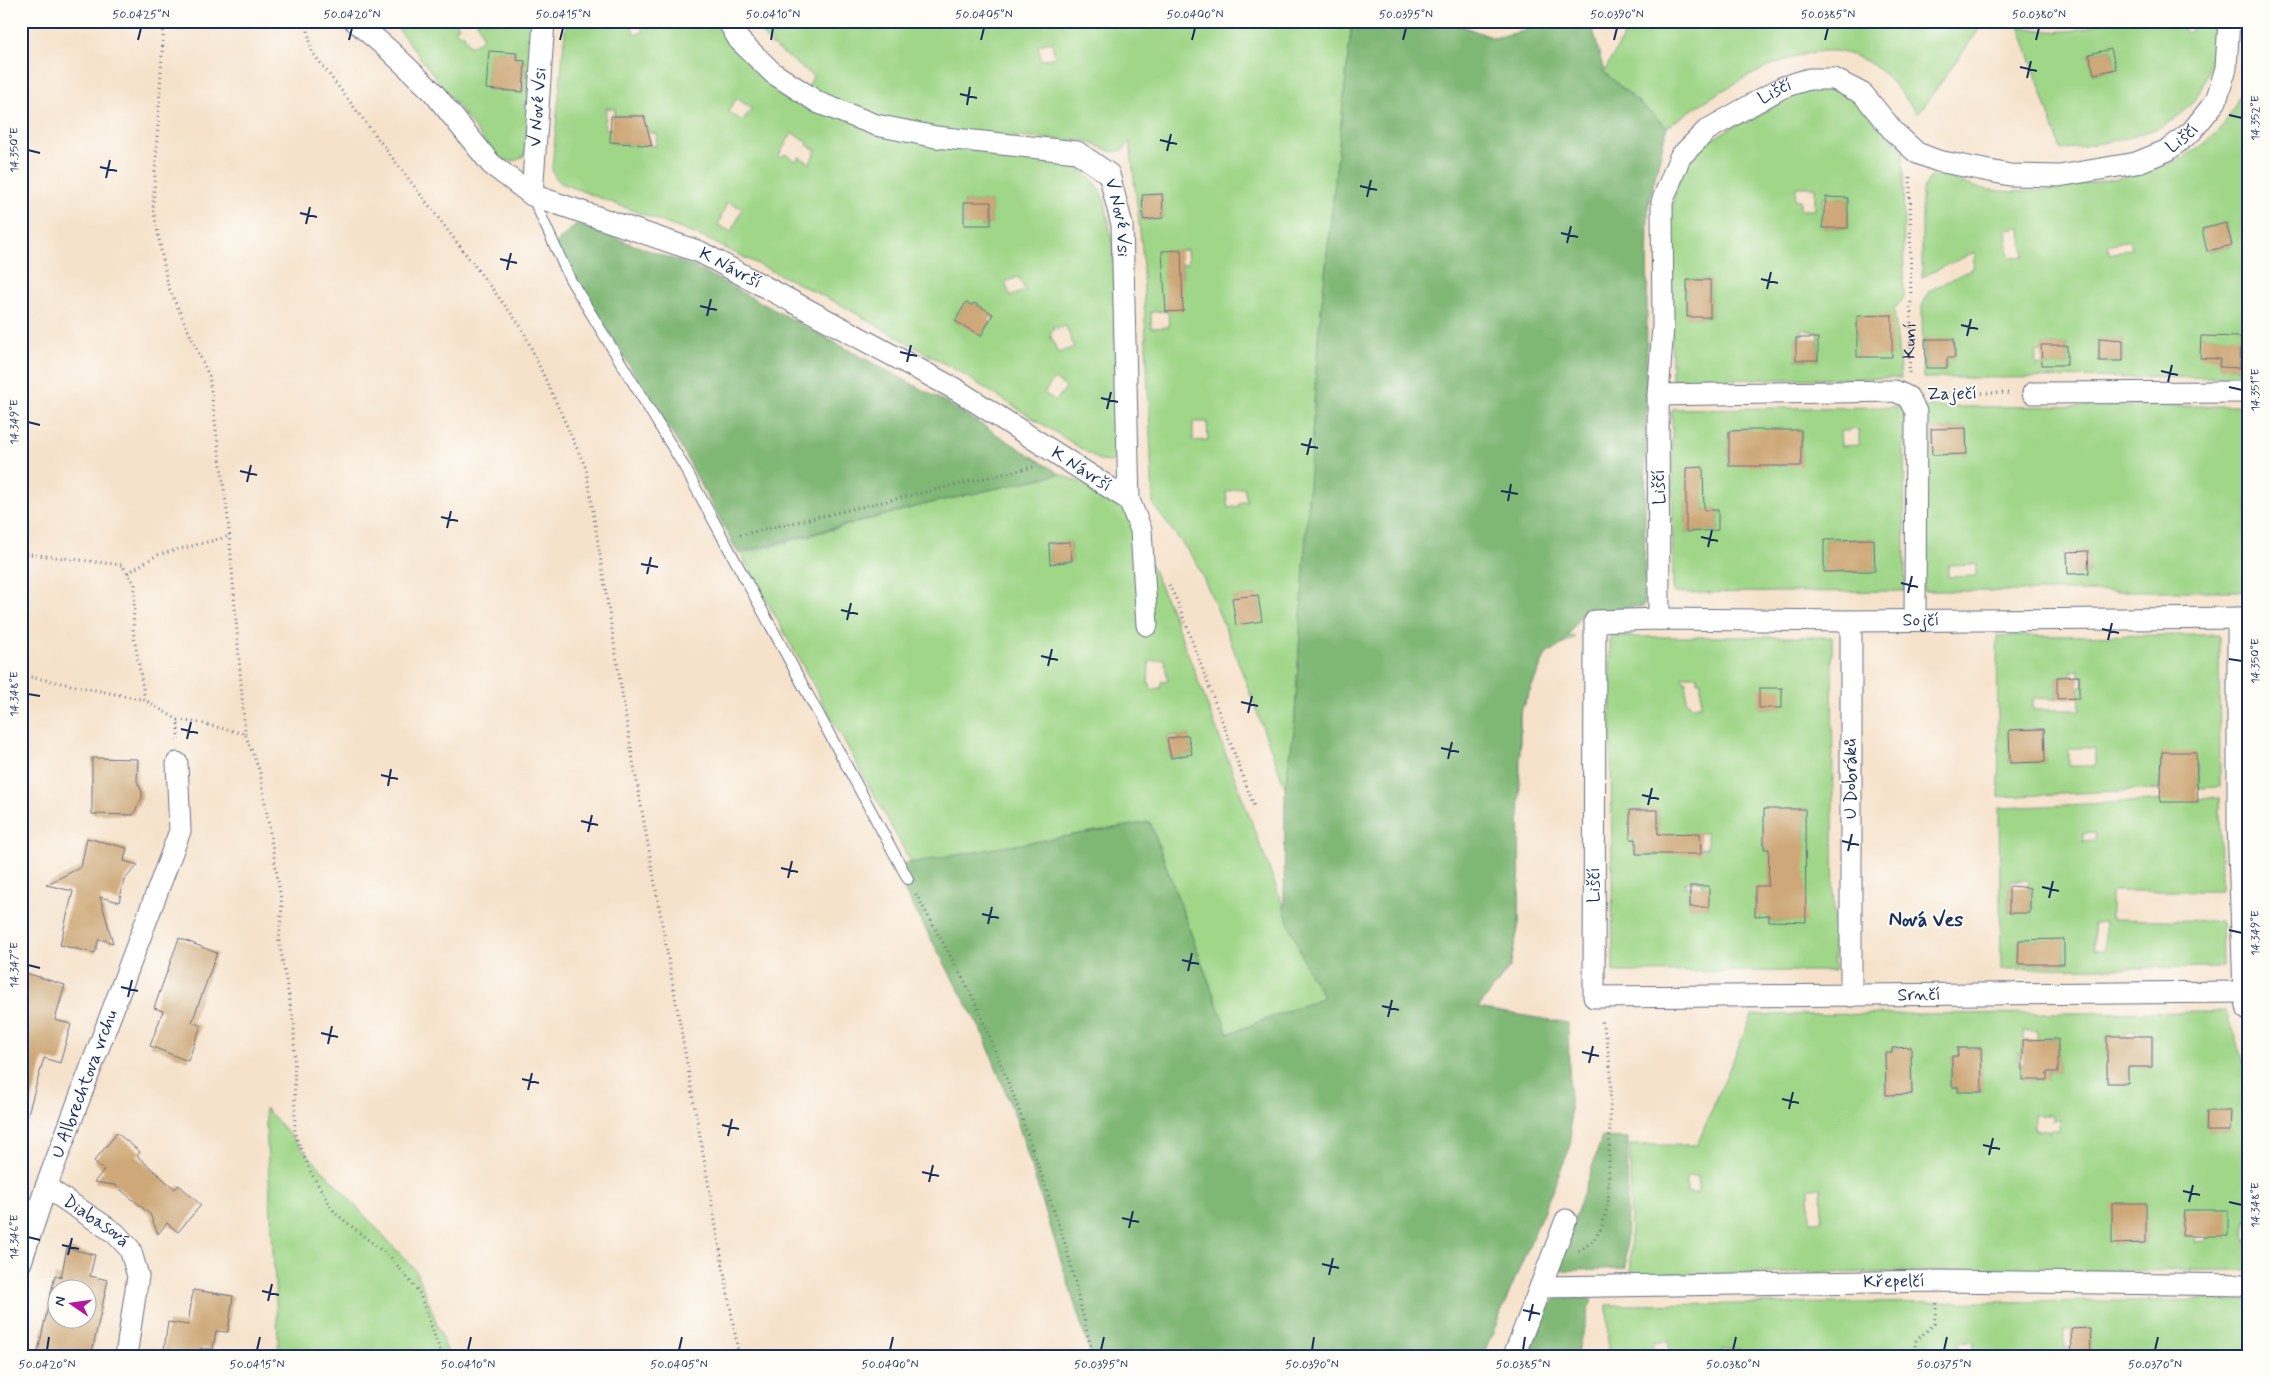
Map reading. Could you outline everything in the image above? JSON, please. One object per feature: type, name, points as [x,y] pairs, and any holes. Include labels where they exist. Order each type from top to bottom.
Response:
[{"type":"street","name":"K Návrší","points":[[355,21],[433,92],[491,164],[532,195],[700,252],[957,390],[1129,500]]},
{"type":"street","name":"V Nové Vsi","points":[[532,195],[544,21]]},
{"type":"street","name":"V Nové Vsi","points":[[728,21],[739,40],[773,73],[819,103],[876,125],[936,137],[1076,152],[1108,174],[1122,225],[1129,500],[1141,530],[1146,626]]},
{"type":"street","name":"Liščí","points":[[1659,619],[1658,395],[1663,326],[1662,202],[1680,157],[1708,130],[1783,87],[1809,79],[1834,79],[1863,94],[1894,132],[1917,152],[1938,161],[2010,176],[2059,176],[2136,163],[2168,150],[2192,131],[2216,101],[2226,68],[2229,21]]},
{"type":"street","name":"Zaječí","points":[[1658,395],[1895,391],[1908,398]]},
{"type":"street","points":[[2033,394],[2248,392]]},
{"type":"street","points":[[1908,398],[1916,412],[1916,619]]},
{"type":"street","points":[[2243,618],[2238,824],[2246,1001]]},
{"type":"street","name":"Sojčí","points":[[1595,621],[1659,619],[1851,621],[1916,619],[2243,618]]},
{"type":"street","name":"Liščí","points":[[1594,997],[1595,621]]},
{"type":"street","name":"U Dobráků","points":[[1851,621],[1851,996]]},
{"type":"street","name":"U Albrechtova vrchu","points":[[21,1262],[46,1187],[180,831],[177,763]]},
{"type":"street","name":"Srnčí","points":[[1594,997],[1851,996],[2246,1001]]},
{"type":"street","name":"Diabasová","points":[[46,1187],[116,1234],[130,1249],[138,1276],[126,1356]]},
{"type":"street","points":[[1515,1353],[1566,1220]]},
{"type":"street","name":"Křepelčí","points":[[1542,1286],[1940,1281],[2248,1285]]},
{"type":"lane","points":[[532,195],[570,279],[685,468],[908,878]]},
{"type":"path","points":[[164,21],[153,208],[168,286],[209,376],[230,536],[245,734],[260,772],[282,905],[279,941],[294,1024],[295,1134],[311,1173],[335,1213],[391,1258],[419,1292],[442,1356]]},
{"type":"path","points":[[306,21],[312,52],[522,328],[586,468],[631,749],[739,1356]]},
{"type":"path","name":"Kuní","points":[[1908,398],[1911,324],[1910,170],[1917,152]]},
{"type":"path","name":"Zaječí","points":[[1908,398],[1924,393],[2033,394]]},
{"type":"path","points":[[723,539],[1065,460]]},
{"type":"path","points":[[128,573],[158,555],[230,536]]},
{"type":"path","points":[[21,553],[122,565],[135,584],[133,632],[145,700]]},
{"type":"path","points":[[1165,578],[1177,601],[1254,806]]},
{"type":"path","points":[[21,675],[145,700],[178,720],[200,723],[245,734]]},
{"type":"path","points":[[177,763],[178,720]]},
{"type":"path","points":[[908,878],[973,998],[1015,1099],[1066,1246],[1093,1356]]},
{"type":"path","points":[[1577,1252],[1593,1241],[1601,1229],[1608,1205],[1611,1073],[1606,1036],[1594,997]]},
{"type":"path","points":[[1913,1356],[1916,1341],[1934,1324],[1940,1281]]},
{"type":"green space","points":[[392,21],[456,21],[459,27],[455,29],[459,35],[463,33],[470,47],[483,39],[477,21],[540,21],[525,155],[517,160],[510,161],[495,155]],"holes":[[[495,51],[516,53],[516,60],[525,61],[523,92],[486,89],[489,58],[494,58]]]},
{"type":"green space","points":[[566,21],[630,21],[635,35],[643,32],[640,21],[715,21],[746,61],[802,104],[1065,162],[1083,171],[1096,184],[1105,201],[1113,246],[1118,456],[1111,462],[1101,461],[961,373],[839,304],[707,239],[561,183],[555,177],[552,169]],"holes":[[[737,98],[752,109],[742,121],[728,111]],[[606,108],[615,109],[614,116],[644,116],[648,132],[657,134],[656,146],[610,142],[613,129],[605,128]],[[792,133],[808,142],[807,145],[816,150],[810,163],[799,157],[797,161],[785,154],[782,158],[779,155]],[[727,202],[742,208],[732,232],[718,225]],[[964,202],[991,202],[991,224],[983,227],[983,224],[964,225]],[[1019,277],[1025,291],[1010,296],[1005,282]],[[966,302],[972,305],[974,303],[981,307],[980,310],[994,319],[992,322],[989,321],[981,335],[955,321]],[[1056,325],[1057,329],[1066,326],[1074,347],[1058,353],[1052,339],[1049,338],[1052,337],[1050,332],[1054,330],[1053,326]],[[1054,379],[1066,387],[1056,401],[1044,393]]]},
{"type":"green space","points":[[750,21],[1352,21],[1318,339],[1294,731],[1285,787],[1229,637],[1207,586],[1194,559],[1153,505],[1142,249],[1130,142],[1123,150],[1111,152],[1087,141],[936,133],[862,114],[807,90],[813,76],[772,45]],"holes":[[[1052,42],[1055,57],[1041,60],[1038,45]],[[1162,194],[1163,218],[1143,220],[1142,195]],[[1187,250],[1188,264],[1182,264],[1182,277],[1164,278],[1163,251]],[[1168,311],[1169,327],[1151,328],[1151,312]],[[1193,422],[1207,422],[1208,440],[1193,441]],[[1244,487],[1247,501],[1239,503],[1239,506],[1228,508],[1226,492]],[[1258,595],[1262,621],[1232,598]]]},
{"type":"green space","points":[[1352,21],[1459,21],[1464,27],[1494,38],[1525,31],[1531,21],[1591,21],[1604,72],[1667,127],[1648,207],[1644,606],[1583,612],[1563,644],[1546,654],[1520,713],[1519,923],[1510,967],[1478,1008],[1568,1023],[1571,1145],[1483,1356],[1091,1356],[1018,1124],[983,1034],[891,866],[1150,822],[1228,1034],[1324,997],[1309,974],[1284,910],[1285,787],[1294,731],[1318,339]]},
{"type":"green space","points":[[1459,21],[1464,27],[1494,38],[1525,31],[1510,628],[1575,637],[1546,654],[1520,713],[1519,923],[1510,967],[1324,997],[1228,1034],[1150,822],[912,864],[741,554],[927,504],[1060,474],[1122,500],[1174,617],[1284,908]],"holes":[[[1070,542],[1072,561],[1050,563],[1049,543]],[[1164,659],[1168,681],[1161,682],[1161,688],[1151,689],[1150,684],[1148,684],[1149,662]],[[1188,735],[1192,754],[1171,758],[1167,737]]]},
{"type":"green space","points":[[1632,21],[1985,21],[1918,114],[1889,79],[1875,67],[1863,59],[1852,55],[1835,51],[1824,51],[1785,60],[1764,69],[1721,91],[1667,127],[1604,72]]},
{"type":"green space","points":[[2103,21],[2180,21],[2186,33],[2192,30],[2189,23],[2192,21],[2212,21],[2210,58],[2203,85],[2189,106],[2171,121],[2148,132],[2122,139],[2061,150],[2019,26],[2051,31],[2072,31],[2093,26]],"holes":[[[2111,49],[2116,69],[2094,74],[2089,54]]]},
{"type":"green space","points":[[2248,57],[2248,377],[1923,378],[1922,306],[1929,291],[1973,268],[1975,252],[1922,277],[1922,190],[1930,178],[1939,175],[1982,189],[2022,192],[2056,189],[2112,179],[2156,168],[2196,150],[2213,136],[2227,119],[2238,98]],"holes":[[[2226,223],[2232,245],[2208,251],[2202,229]],[[2021,228],[2024,257],[2009,258],[2006,230]],[[2129,240],[2131,249],[2110,254],[2107,245]],[[2201,336],[2241,338],[2240,368],[2220,367],[2220,359]],[[1954,339],[1955,358],[1947,358],[1947,368],[1926,368],[1925,340]],[[2099,339],[2123,340],[2123,361],[2099,361]],[[2042,345],[2067,345],[2067,365],[2036,365],[2036,352],[2041,351]]]},
{"type":"green space","points":[[1820,87],[1847,92],[1903,150],[1904,298],[1894,309],[1901,378],[1672,380],[1671,213],[1682,174],[1691,160],[1713,139],[1744,121]],"holes":[[[1796,187],[1815,187],[1815,210],[1800,210],[1800,200],[1795,200]],[[1823,197],[1848,198],[1848,228],[1823,228]],[[1687,280],[1710,280],[1710,317],[1687,317]],[[1857,316],[1892,316],[1857,357]],[[1802,329],[1818,333],[1818,360],[1796,360],[1796,338],[1802,338]]]},
{"type":"green space","points":[[576,224],[695,267],[947,403],[1060,474],[927,504],[738,553],[683,451],[554,245]]},
{"type":"green space","points":[[2248,406],[2248,591],[1923,591],[1923,407]],"holes":[[[1966,428],[1967,454],[1932,454],[1931,429]],[[2088,551],[2089,573],[2068,574],[2067,559],[2064,559],[2063,552]],[[1976,564],[1976,576],[1948,577],[1948,565]]]},
{"type":"green space","points":[[1904,407],[1905,591],[1673,593],[1672,409]],"holes":[[[1850,428],[1859,431],[1859,445],[1841,446],[1840,431],[1850,431]],[[1751,430],[1729,466],[1729,431]],[[1801,430],[1801,465],[1777,466]],[[1686,504],[1704,504],[1704,510],[1718,510],[1718,530],[1686,532]],[[1874,539],[1875,571],[1824,572],[1824,540]]]},
{"type":"green space","points":[[2219,635],[2220,787],[2198,788],[2198,766],[2162,752],[2160,789],[1999,797],[1997,636]],"holes":[[[2079,670],[2079,676],[2084,676],[2084,686],[2079,686],[2080,710],[2033,710],[2033,698],[2057,699],[2057,677],[2070,677],[2071,671]],[[2044,729],[2045,762],[2010,763],[2009,730]],[[2073,748],[2095,748],[2095,766],[2069,766],[2069,750]]]},
{"type":"green space","points":[[1610,637],[1832,637],[1834,971],[1613,972]],"holes":[[[1683,676],[1697,676],[1697,681],[1701,681],[1701,706],[1690,706],[1689,702],[1686,701],[1686,681],[1683,681]],[[1760,689],[1782,708],[1759,708]],[[1805,809],[1805,849],[1764,849],[1764,810]],[[1630,810],[1658,810],[1658,854],[1636,854]],[[1707,833],[1707,848],[1688,848],[1688,834]],[[1690,881],[1701,881],[1709,907],[1690,907],[1690,887],[1685,887],[1685,883]],[[1768,886],[1806,921],[1769,921],[1769,915],[1755,915]]]},
{"type":"green space","points":[[2220,798],[2221,891],[2111,891],[2111,919],[2221,921],[2222,967],[2001,969],[1999,808]],"holes":[[[2083,833],[2095,833],[2095,841],[2083,842]],[[2011,880],[2028,880],[2028,887],[2030,888],[2030,913],[2009,912],[2009,888],[2011,887]],[[2105,922],[2105,950],[2094,950],[2093,923]],[[2019,940],[2064,940],[2064,964],[2019,964]]]},
{"type":"green space","points":[[2226,1012],[2248,1074],[2248,1221],[2246,1221],[2245,1241],[2248,1241],[2248,1270],[1631,1274],[1630,1145],[1697,1145],[1752,1015]],"holes":[[[2023,1031],[2037,1031],[2037,1043],[2045,1039],[2058,1039],[2058,1072],[2047,1072],[2047,1080],[2023,1080],[2023,1064],[2019,1064],[2019,1053],[2023,1053]],[[2127,1032],[2141,1032],[2142,1036],[2152,1036],[2152,1067],[2128,1067],[2128,1083],[2107,1083],[2107,1036],[2126,1036]],[[1892,1048],[1911,1048],[1912,1094],[1886,1095],[1885,1053],[1892,1053]],[[1958,1048],[1981,1048],[1982,1092],[1958,1092],[1958,1087],[1952,1087],[1952,1057],[1958,1056]],[[2207,1111],[2231,1111],[2230,1131],[2207,1131]],[[2034,1115],[2052,1115],[2052,1121],[2060,1120],[2060,1130],[2050,1130],[2050,1133],[2049,1130],[2034,1130]],[[1698,1176],[1698,1193],[1687,1193],[1687,1177]],[[1809,1188],[1821,1188],[1822,1221],[1810,1221]],[[2145,1203],[2146,1243],[2113,1244]],[[2184,1210],[2207,1236],[2207,1241],[2195,1242],[2195,1236],[2182,1236]]]},
{"type":"green space","points":[[265,1108],[417,1272],[449,1356],[279,1356]]},
{"type":"green space","points":[[1602,1137],[1628,1138],[1626,1268],[1557,1271]]},
{"type":"green space","points":[[1560,1297],[1592,1299],[1576,1356],[1529,1356],[1546,1306]]},
{"type":"green space","points":[[2248,1300],[2248,1356],[2091,1356],[2090,1328],[2065,1329],[2065,1347],[2072,1347],[2072,1356],[1972,1356],[1973,1341],[1959,1341],[1958,1356],[1740,1356],[1739,1349],[1722,1350],[1722,1356],[1669,1356],[1669,1342],[1654,1342],[1653,1356],[1608,1356],[1607,1305]]},
{"type":"building","points":[[2111,49],[2116,69],[2094,74],[2089,54]]},
{"type":"building","points":[[489,51],[517,53],[516,60],[525,61],[523,92],[486,89]]},
{"type":"building","points":[[611,116],[644,116],[652,146],[610,142]]},
{"type":"building","points":[[1162,194],[1163,218],[1143,220],[1142,195]]},
{"type":"building","points":[[1826,197],[1848,198],[1848,228],[1822,228]]},
{"type":"building","points":[[964,202],[991,202],[991,225],[964,225]]},
{"type":"building","points":[[2226,223],[2232,245],[2207,251],[2202,229]]},
{"type":"building","points":[[1181,250],[1183,311],[1166,312],[1162,251]]},
{"type":"building","points":[[1687,280],[1710,280],[1710,317],[1687,317]]},
{"type":"building","points":[[966,302],[972,305],[974,303],[993,314],[981,336],[955,321]]},
{"type":"building","points":[[1892,315],[1892,357],[1857,357],[1857,316]]},
{"type":"building","points":[[2201,336],[2241,337],[2240,368],[2219,367],[2220,359],[2200,358]]},
{"type":"building","points":[[1796,338],[1818,338],[1818,360],[1796,360]]},
{"type":"building","points":[[2099,338],[2123,340],[2123,361],[2099,361]]},
{"type":"building","points":[[1925,339],[1954,339],[1955,358],[1947,358],[1947,368],[1926,368]]},
{"type":"building","points":[[2041,345],[2067,345],[2067,365],[2042,365]]},
{"type":"building","points":[[1966,428],[1967,454],[1932,455],[1931,429]]},
{"type":"building","points":[[1801,430],[1801,466],[1729,466],[1729,431]]},
{"type":"building","points":[[1703,467],[1704,510],[1718,510],[1718,530],[1686,532],[1686,468]]},
{"type":"building","points":[[1874,539],[1875,571],[1824,572],[1824,540]]},
{"type":"building","points":[[1070,542],[1072,561],[1050,564],[1049,543]]},
{"type":"building","points":[[2088,551],[2089,573],[2068,574],[2067,552]]},
{"type":"building","points":[[1258,595],[1262,621],[1236,625],[1232,598]]},
{"type":"building","points":[[2079,676],[2079,698],[2057,699],[2057,677]]},
{"type":"building","points":[[1759,688],[1782,688],[1782,708],[1759,708]]},
{"type":"building","points":[[2044,729],[2045,762],[2010,763],[2009,730]]},
{"type":"building","points":[[1188,735],[1192,754],[1171,758],[1167,739]]},
{"type":"building","points":[[2162,752],[2196,752],[2198,802],[2160,802]]},
{"type":"building","points":[[92,758],[138,759],[137,781],[142,792],[142,798],[133,815],[92,814]]},
{"type":"building","points":[[1764,809],[1805,809],[1806,922],[1769,921],[1769,915],[1755,916],[1755,886],[1768,886],[1769,849],[1764,849]]},
{"type":"building","points":[[1630,810],[1658,810],[1658,834],[1700,833],[1701,854],[1636,854],[1636,839],[1630,839]]},
{"type":"building","points":[[87,838],[127,848],[124,861],[138,865],[124,880],[119,902],[100,897],[113,943],[99,939],[95,953],[60,945],[73,891],[46,885],[81,867]]},
{"type":"building","points":[[1690,886],[1709,886],[1709,907],[1690,907]]},
{"type":"building","points":[[2009,887],[2030,888],[2030,913],[2009,913]]},
{"type":"building","points":[[179,938],[217,953],[192,1022],[201,1026],[188,1061],[150,1046],[163,1011],[154,1008]]},
{"type":"building","points":[[2064,939],[2064,964],[2018,964],[2019,940]]},
{"type":"building","points":[[26,973],[65,985],[55,1020],[71,1024],[60,1063],[44,1058],[27,1117],[21,1116],[21,989]]},
{"type":"building","points":[[2107,1036],[2152,1036],[2152,1067],[2128,1067],[2128,1083],[2107,1083]]},
{"type":"building","points":[[2058,1039],[2058,1072],[2047,1072],[2047,1080],[2023,1080],[2023,1040]]},
{"type":"building","points":[[1911,1047],[1912,1094],[1886,1095],[1885,1053],[1892,1053],[1892,1048]]},
{"type":"building","points":[[1957,1048],[1981,1048],[1982,1092],[1958,1092],[1958,1087],[1952,1087],[1952,1056],[1958,1056]]},
{"type":"building","points":[[2207,1111],[2231,1111],[2230,1131],[2206,1131]]},
{"type":"building","points":[[117,1133],[140,1152],[137,1156],[175,1189],[179,1185],[201,1205],[178,1232],[167,1223],[158,1234],[150,1214],[115,1185],[94,1182],[104,1170],[94,1161]]},
{"type":"building","points":[[2112,1203],[2146,1203],[2146,1243],[2112,1244]]},
{"type":"building","points":[[2184,1210],[2228,1210],[2228,1236],[2182,1236]]},
{"type":"building","points":[[67,1248],[95,1255],[90,1276],[108,1280],[98,1325],[98,1280],[54,1280],[55,1275],[61,1277]]},
{"type":"building","points":[[193,1290],[233,1296],[228,1332],[216,1331],[213,1349],[201,1348],[200,1356],[163,1356],[168,1322],[188,1325]]},
{"type":"building","points":[[48,1306],[48,1330],[97,1330],[91,1356],[37,1356]]},
{"type":"building","points":[[2090,1328],[2091,1356],[2072,1356],[2071,1329]]},
{"type":"district","name":"Nová Ves","points":[[1926,920]]}]
